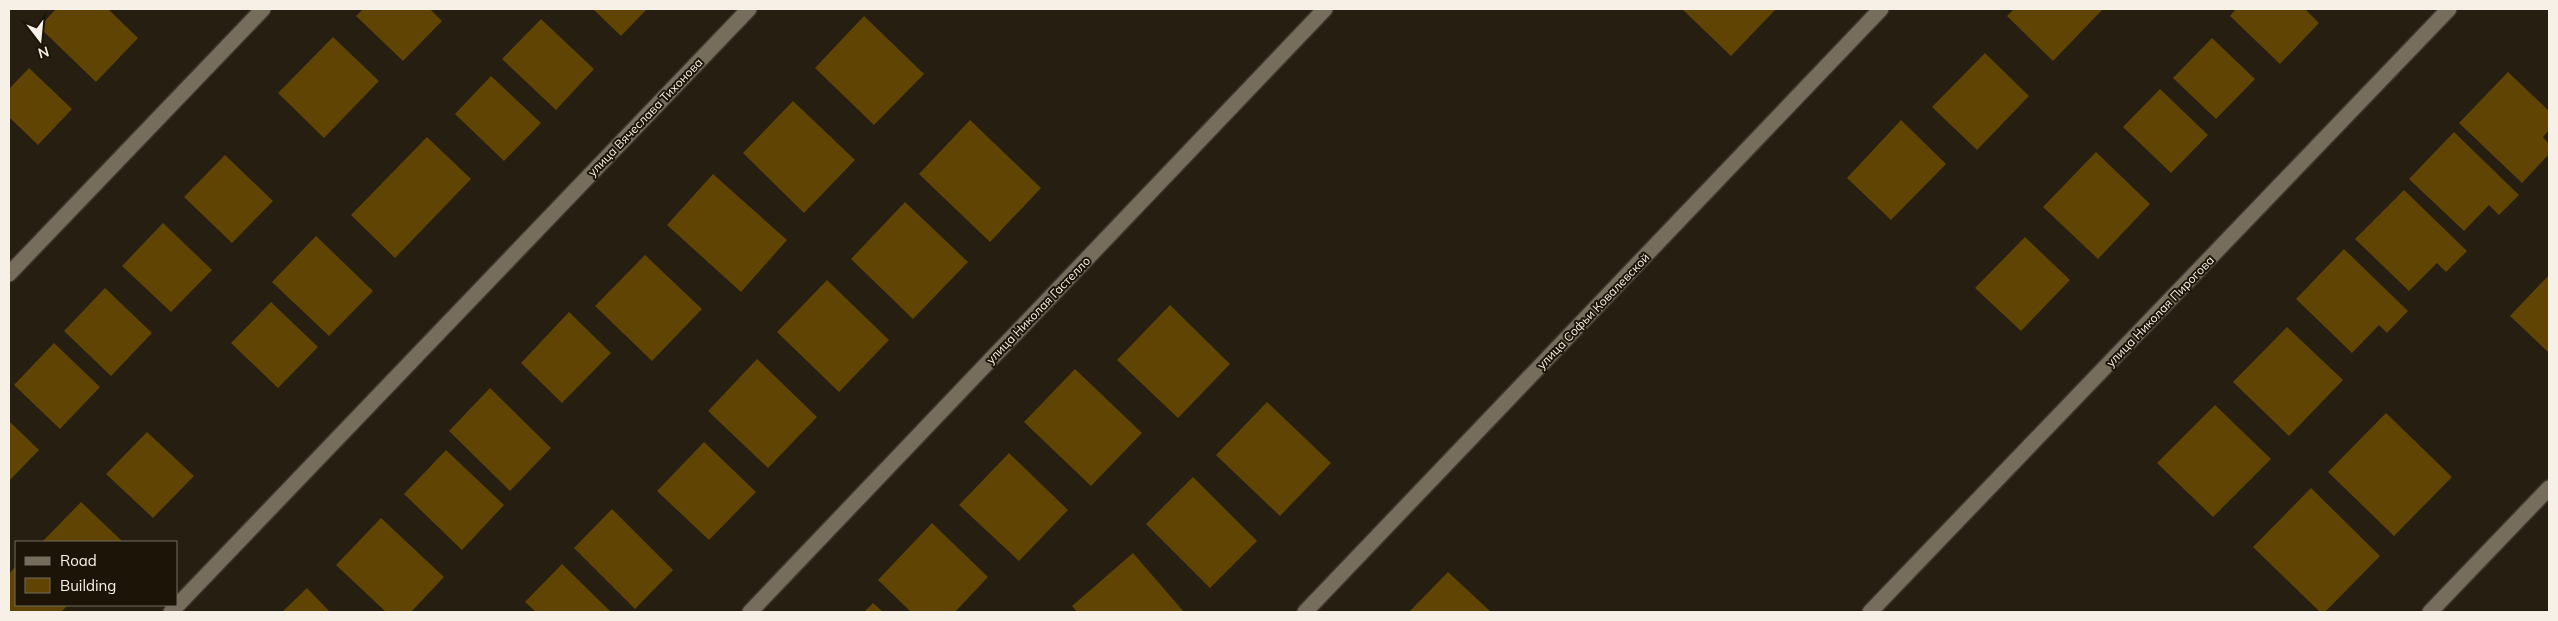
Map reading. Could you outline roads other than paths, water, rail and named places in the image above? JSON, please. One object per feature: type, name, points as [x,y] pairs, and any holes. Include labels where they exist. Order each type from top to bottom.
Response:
[{"type":"street","points":[[9,274],[263,9]]},
{"type":"street","name":"улица Вячеслава Тихонова","points":[[178,605],[749,9]]},
{"type":"street","name":"улица Николая Гастелло","points":[[750,612],[1325,9]]},
{"type":"street","name":"улица Софьи Ковалевской","points":[[1305,612],[1881,9]]},
{"type":"street","name":"улица Николая Пирогова","points":[[1870,612],[2449,9]]},
{"type":"street","points":[[2430,612],[2549,488]]}]
